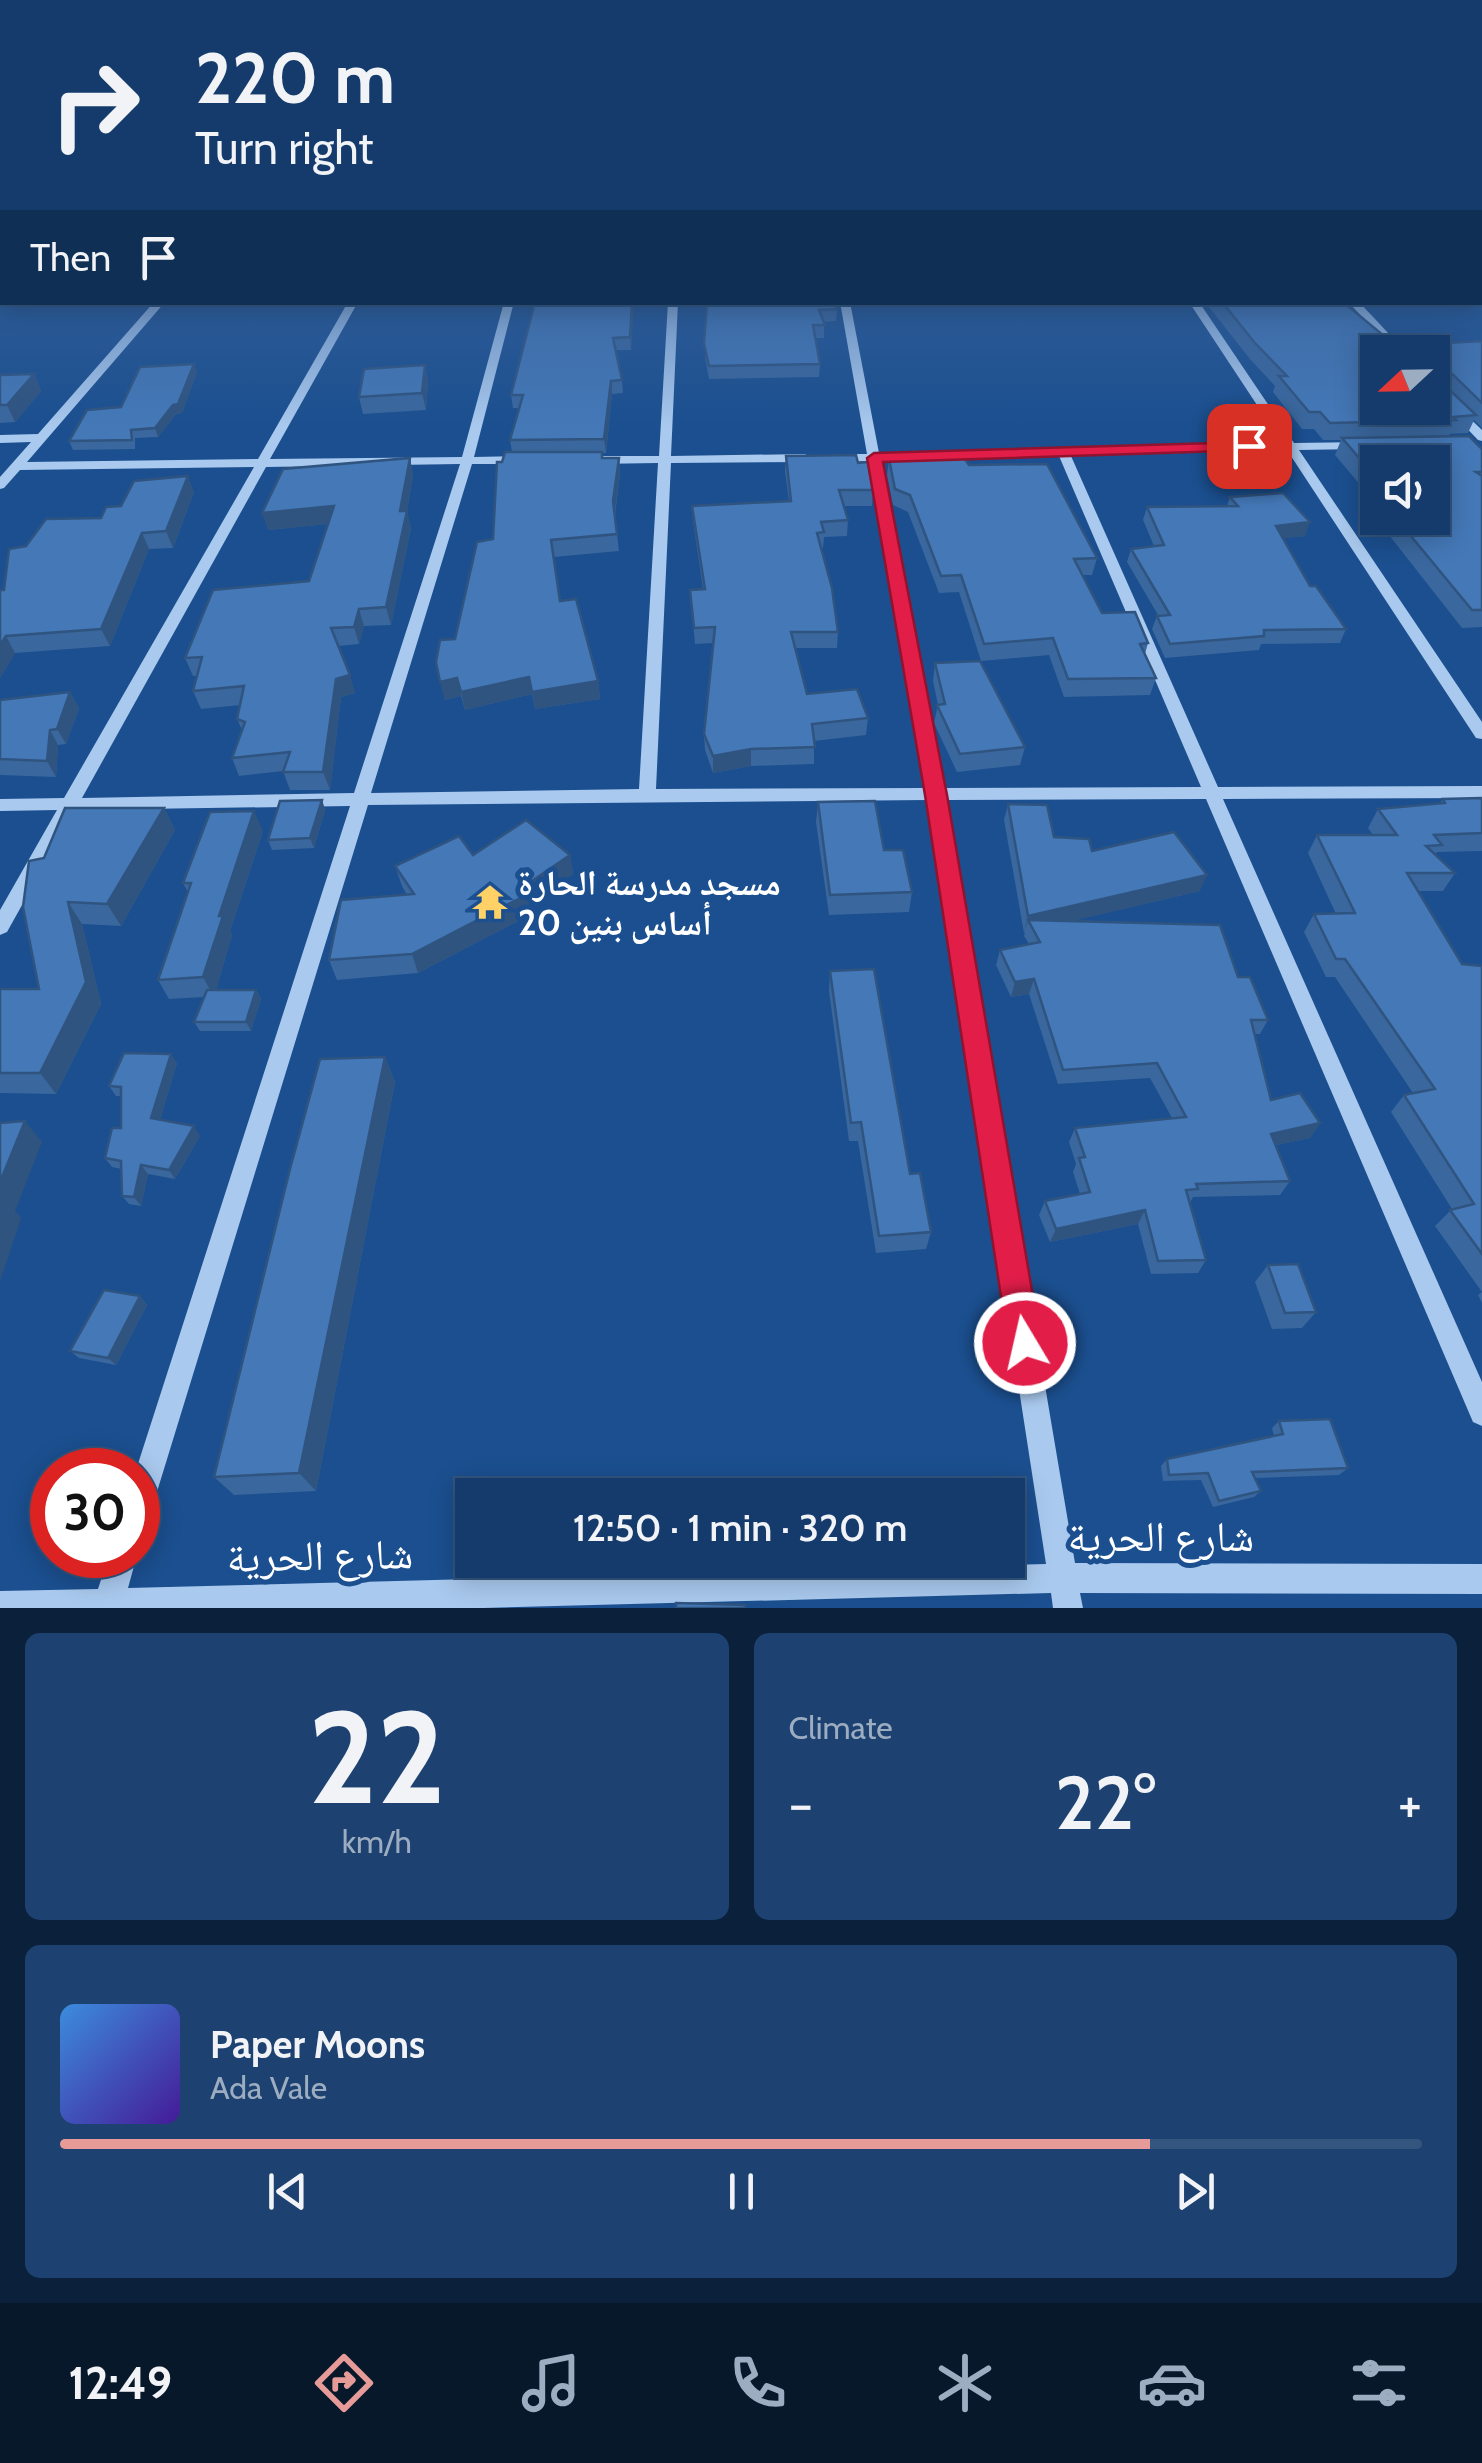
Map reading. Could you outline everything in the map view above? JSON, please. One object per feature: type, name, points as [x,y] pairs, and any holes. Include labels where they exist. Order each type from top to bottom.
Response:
[{"type":"street","points":[[0,484],[157,305]]},
{"type":"street","points":[[0,927],[351,305]]},
{"type":"street","points":[[157,1448],[467,461],[508,305]]},
{"type":"street","points":[[647,796],[673,305]]},
{"type":"street","points":[[847,305],[936,795],[1068,1608]]},
{"type":"street","points":[[1196,305],[1286,446],[1476,717],[1482,734]]},
{"type":"street","points":[[1356,305],[1385,335]]},
{"type":"street","points":[[1450,405],[1482,440]]},
{"type":"street","points":[[0,438],[41,438]]},
{"type":"street","points":[[1462,444],[1482,440]]},
{"type":"street","points":[[584,460],[874,458],[1384,444]]},
{"type":"street","points":[[1063,451],[1482,1413]]},
{"type":"street","points":[[16,466],[546,460]]},
{"type":"street","points":[[0,805],[1213,791],[1482,792]]},
{"type":"street","points":[[108,1605],[116,1578]]},
{"type":"street","name":"شارع الحرية","points":[[0,1606],[584,1600],[1062,1578],[1482,1579]]},
{"type":"building","points":[[534,305],[632,305],[630,337],[613,338],[622,380],[611,381],[604,439],[510,440],[523,395],[511,395]]},
{"type":"building","points":[[707,305],[835,305],[837,309],[819,310],[825,325],[813,325],[820,364],[709,366],[704,344]]},
{"type":"building","points":[[1224,305],[1347,305],[1383,335],[1360,335],[1360,422],[1330,423],[1320,412],[1309,412],[1279,376],[1287,376]]},
{"type":"building","points":[[1482,341],[1482,403],[1450,372],[1450,343]]},
{"type":"building","points":[[194,364],[178,404],[155,428],[131,430],[132,440],[69,441],[87,410],[121,407],[140,367]]},
{"type":"building","points":[[425,365],[422,393],[359,397],[364,369]]},
{"type":"building","points":[[34,374],[7,405],[0,405],[0,375]]},
{"type":"building","points":[[1450,390],[1476,415],[1453,417],[1456,420],[1450,420]]},
{"type":"building","points":[[1469,436],[1482,449],[1482,472],[1476,472],[1482,476],[1482,610],[1472,610],[1410,535],[1450,535],[1450,445],[1360,445],[1360,459],[1342,438]]},
{"type":"building","points":[[505,452],[602,452],[602,458],[619,458],[613,501],[617,534],[551,540],[560,601],[576,599],[598,681],[532,692],[529,677],[461,692],[457,678],[440,682],[436,662],[440,640],[455,639],[477,542],[493,539],[497,462],[502,462]]},
{"type":"building","points":[[960,452],[969,465],[1047,464],[1097,558],[1074,559],[1102,613],[1135,612],[1148,643],[1140,644],[1156,678],[1068,679],[1053,638],[984,644],[961,575],[941,576],[910,495],[895,489],[889,459]]},
{"type":"building","points":[[856,455],[858,463],[868,462],[873,490],[839,490],[848,520],[821,522],[824,532],[817,533],[832,588],[838,632],[791,632],[807,694],[857,689],[868,718],[812,724],[815,747],[751,749],[713,756],[704,734],[715,627],[694,628],[690,590],[705,589],[692,506],[791,501],[786,456]]},
{"type":"building","points":[[410,458],[400,511],[407,511],[386,607],[359,609],[354,627],[331,628],[350,675],[336,679],[323,772],[283,772],[290,752],[232,758],[245,722],[237,719],[244,686],[193,691],[202,657],[185,658],[213,590],[309,581],[334,506],[262,513],[283,469]]},
{"type":"building","points":[[188,476],[166,531],[142,533],[101,629],[6,636],[0,645],[0,590],[4,590],[9,549],[26,546],[46,519],[101,518],[106,507],[121,506],[134,481]]},
{"type":"building","points":[[1283,493],[1310,522],[1276,526],[1310,586],[1316,586],[1346,629],[1264,630],[1264,636],[1170,644],[1157,616],[1170,615],[1131,549],[1164,545],[1147,507],[1238,506],[1230,497]]},
{"type":"building","points":[[980,661],[1025,747],[960,754],[937,705],[945,704],[935,663]]},
{"type":"building","points":[[70,692],[57,729],[50,730],[47,761],[0,759],[0,700]]},
{"type":"building","points":[[1482,798],[1482,833],[1434,835],[1442,845],[1426,846],[1455,873],[1407,873],[1462,964],[1482,966],[1482,1254],[1450,1210],[1474,1204],[1404,1095],[1435,1089],[1345,959],[1336,959],[1314,914],[1355,913],[1317,835],[1397,835],[1378,809],[1445,803],[1443,799]]},
{"type":"building","points":[[322,800],[310,838],[268,840],[280,801]]},
{"type":"building","points":[[875,801],[884,850],[903,850],[912,892],[830,895],[818,802]]},
{"type":"building","points":[[1008,804],[1047,805],[1054,837],[1089,839],[1092,851],[1174,832],[1207,875],[1028,916]]},
{"type":"building","points":[[65,808],[164,808],[107,904],[68,902],[86,982],[40,1073],[0,1073],[0,989],[39,989],[23,907],[29,861],[44,858]]},
{"type":"building","points":[[254,811],[203,977],[158,980],[191,883],[183,883],[210,812]]},
{"type":"building","points":[[526,820],[570,855],[523,887],[524,896],[412,954],[329,960],[341,900],[414,894],[395,866],[459,836],[473,855]]},
{"type":"building","points":[[1028,920],[1220,925],[1238,977],[1250,977],[1268,1020],[1251,1020],[1271,1100],[1300,1093],[1320,1123],[1271,1134],[1290,1181],[1196,1184],[1198,1189],[1186,1190],[1206,1260],[1158,1261],[1145,1210],[1056,1229],[1045,1201],[1090,1192],[1079,1158],[1085,1157],[1075,1128],[1186,1117],[1157,1063],[1063,1070],[1034,979],[1015,982],[1000,950],[1040,942]]},
{"type":"building","points":[[874,969],[910,1174],[920,1173],[931,1232],[879,1236],[861,1122],[851,1123],[830,971]]},
{"type":"building","points":[[207,990],[256,990],[246,1022],[194,1022]]},
{"type":"building","points":[[124,1053],[171,1054],[151,1118],[194,1126],[169,1170],[141,1165],[134,1197],[122,1196],[121,1161],[105,1158],[112,1128],[121,1128],[121,1087],[109,1086]]},
{"type":"building","points":[[385,1057],[299,1473],[214,1477],[320,1059]]},
{"type":"building","points":[[25,1121],[0,1182],[0,1123]]},
{"type":"building","points":[[1298,1264],[1316,1312],[1285,1313],[1268,1265]]},
{"type":"building","points":[[104,1290],[140,1296],[108,1358],[70,1351]]},
{"type":"building","points":[[1330,1419],[1348,1468],[1252,1472],[1261,1491],[1219,1501],[1208,1473],[1169,1475],[1167,1459],[1283,1434],[1279,1421]]},
{"type":"building","points":[[676,1603],[745,1605],[745,1608],[676,1608]]},
{"type":"place","name":"مسجد مدرسة الحارة 20 أساس بنين","points":[[490,902]]},
{"type":"route","points":[[1025,1343],[936,795],[874,458],[1249,446]]}]
